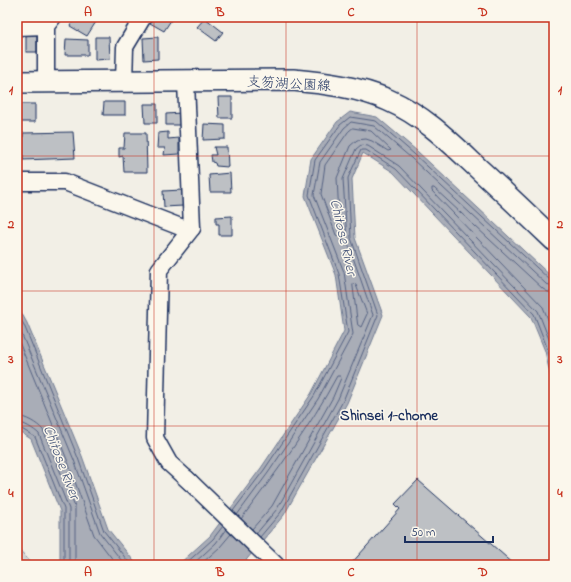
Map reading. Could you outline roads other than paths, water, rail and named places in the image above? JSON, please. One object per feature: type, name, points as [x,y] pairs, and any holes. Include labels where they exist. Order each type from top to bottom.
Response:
[{"type":"main road","name":"支笏湖公園線","points":[[17,82],[186,82],[294,80],[328,83],[365,92],[388,100],[409,110],[441,133],[554,240]]},
{"type":"street","points":[[124,82],[125,47],[143,17]]},
{"type":"street","points":[[17,27],[50,22],[46,83]]},
{"type":"street","points":[[186,82],[192,228],[159,270],[155,438],[170,463],[276,565]]},
{"type":"street","points":[[17,182],[64,182],[183,228],[192,228]]},
{"type":"water","name":"Chitose River","points":[[350,112],[377,117],[417,151],[554,279],[554,393],[545,351],[531,317],[393,172],[363,153],[352,179],[355,238],[383,315],[347,403],[284,515],[242,565],[178,565],[210,536],[261,468],[311,394],[344,331],[336,275],[305,196],[311,159],[337,122]]},
{"type":"water","name":"Chitose River","points":[[17,305],[27,323],[82,456],[108,529],[137,565],[60,565],[60,511],[31,439],[17,430]]},
{"type":"district","name":"Shinsei 1-chome","points":[[389,415]]}]
